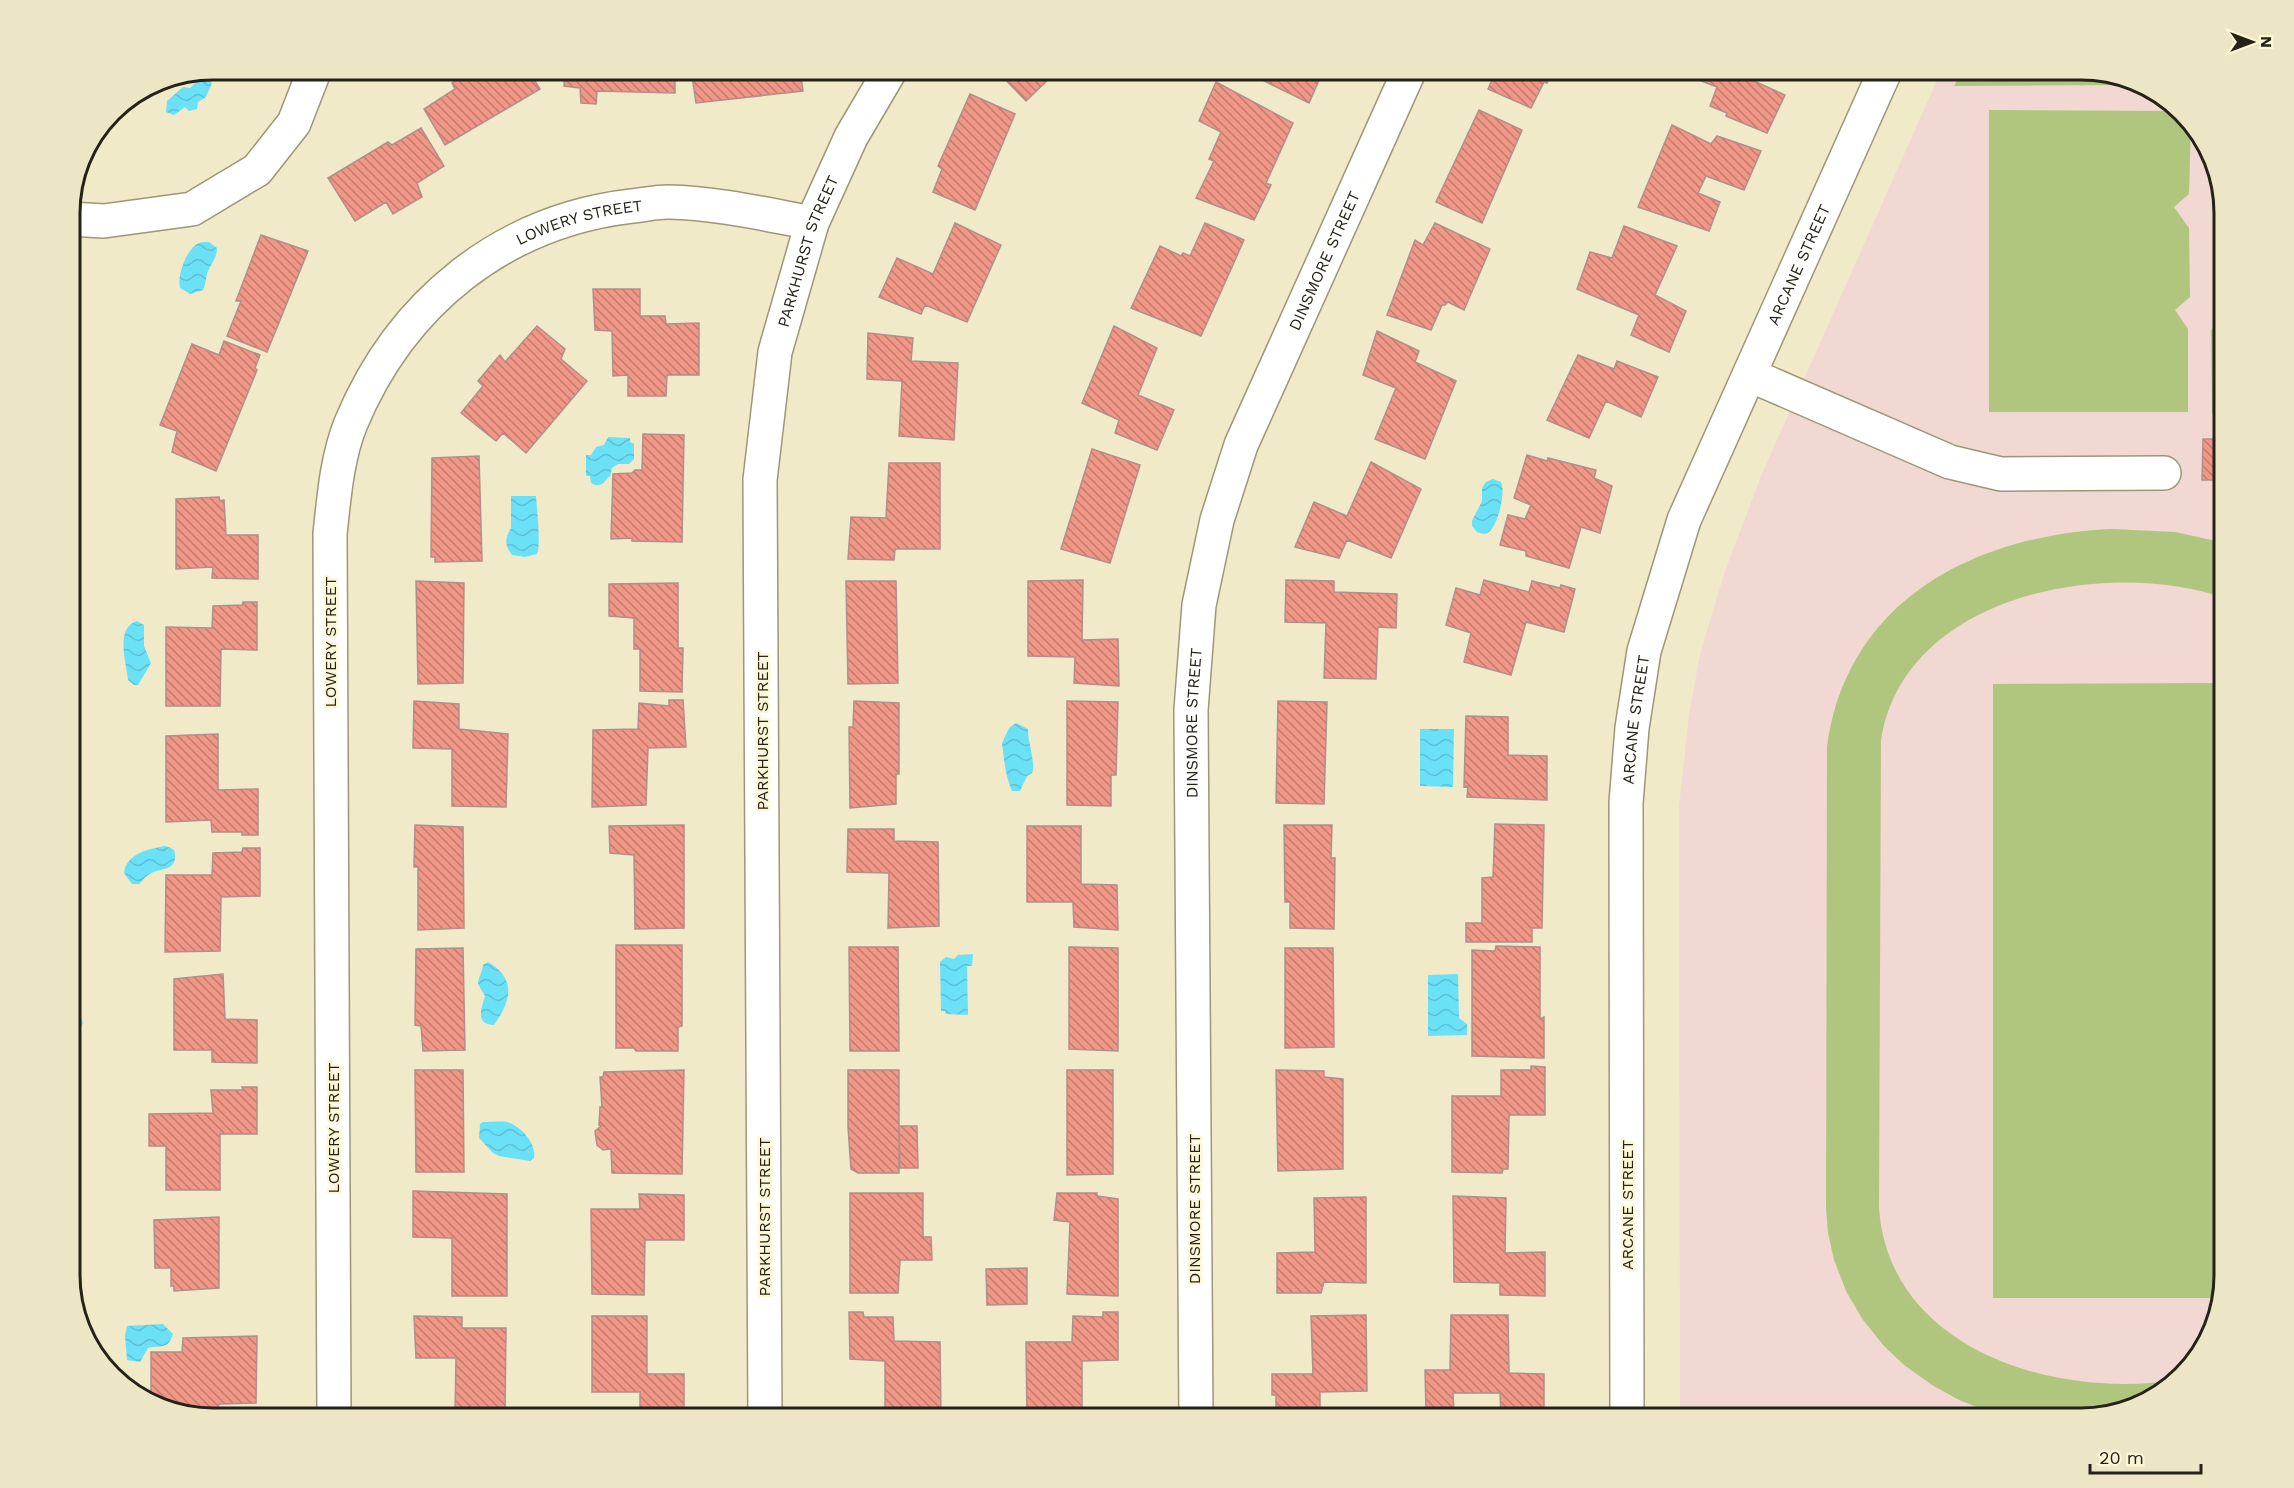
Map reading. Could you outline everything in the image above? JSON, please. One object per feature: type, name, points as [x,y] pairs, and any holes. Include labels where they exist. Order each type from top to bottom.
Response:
[{"type":"street","points":[[80,220],[104,221],[192,209],[257,170],[294,123],[311,80]]},
{"type":"street","name":"PARKHURST STREET","points":[[765,1408],[760,480],[775,352],[812,223],[851,136],[884,80]]},
{"type":"street","name":"DINSMORE STREET","points":[[1196,1408],[1191,710],[1199,605],[1217,520],[1241,446],[1405,80]]},
{"type":"street","name":"ARCANE STREET","points":[[1627,1408],[1626,803],[1632,728],[1644,651],[1684,520],[1881,80]]},
{"type":"street","name":"LOWERY STREET","points":[[334,1408],[330,534],[335,481],[351,424],[382,360],[424,307],[476,262],[536,230],[597,210],[666,202],[717,205],[812,223]]},
{"type":"street","points":[[1750,375],[1950,462],[2001,474],[2164,473]]},
{"type":"shaded area","points":[[1937,80],[2108,82],[2140,93],[2169,112],[2182,125],[2201,154],[2207,170],[2212,186],[2214,212],[2214,1276],[2210,1310],[2201,1334],[2192,1349],[2169,1376],[2148,1391],[2132,1398],[2116,1404],[2082,1408],[1680,1408],[1679,807],[1689,715],[1700,654],[1725,571],[1761,476]]},
{"type":"green space","points":[[1957,80],[2090,80],[2118,85],[1954,86]]},
{"type":"green space","points":[[1989,110],[2168,111],[2191,137],[2189,194],[2174,207],[2189,228],[2190,297],[2175,310],[2188,329],[2188,412],[1989,412]]},
{"type":"green space","points":[[2213,212],[2214,212],[2214,291]]},
{"type":"green space","points":[[2214,326],[2214,414],[2212,414],[2211,330]]},
{"type":"green space","points":[[2112,529],[2175,532],[2214,541],[2214,595],[2177,586],[2125,582],[2070,586],[2017,599],[1968,620],[1927,651],[1897,691],[1881,741],[1879,1208],[1890,1257],[1913,1297],[1945,1330],[1986,1354],[2031,1371],[2080,1381],[2128,1384],[2162,1381],[2132,1398],[2099,1407],[1979,1408],[1932,1385],[1904,1365],[1884,1346],[1863,1320],[1847,1293],[1834,1260],[1828,1233],[1826,1208],[1827,747],[1839,695],[1861,651],[1890,615],[1926,585],[1967,562],[2013,545],[2062,534]]},
{"type":"green space","points":[[2214,683],[2214,1276],[2212,1298],[1993,1298],[1993,684]]},
{"type":"water","points":[[197,81],[212,83],[206,97],[198,102],[197,109],[189,111],[185,107],[174,115],[166,112],[167,101],[183,87],[190,88]]},
{"type":"water","points":[[209,242],[217,248],[203,290],[190,294],[180,288],[179,283],[186,257],[194,246]]},
{"type":"water","points":[[608,437],[630,438],[630,442],[634,444],[634,459],[629,464],[618,464],[612,468],[610,477],[603,483],[599,485],[591,483],[590,476],[586,476],[586,455],[591,455],[596,447],[604,445]]},
{"type":"water","points":[[1493,479],[1501,482],[1503,493],[1496,521],[1491,530],[1486,533],[1477,532],[1472,526],[1472,521],[1482,501],[1482,488],[1486,482]]},
{"type":"water","points":[[511,496],[536,496],[539,536],[537,554],[525,557],[512,555],[508,548],[507,538],[511,528]]},
{"type":"water","points":[[137,621],[144,625],[144,646],[151,663],[138,685],[134,685],[128,680],[124,639],[130,625]]},
{"type":"water","points":[[1016,723],[1028,729],[1033,769],[1020,791],[1012,791],[1006,773],[1002,743],[1009,728]]},
{"type":"water","points":[[1420,729],[1454,729],[1453,787],[1420,786]]},
{"type":"water","points":[[165,846],[174,851],[173,864],[148,875],[139,884],[132,884],[124,873],[129,861],[145,851]]},
{"type":"water","points":[[973,954],[972,966],[967,966],[968,1015],[946,1014],[945,1011],[941,1011],[940,962],[946,957],[954,959],[958,955]]},
{"type":"water","points":[[488,962],[504,976],[508,991],[504,1007],[494,1025],[484,1022],[481,1015],[485,996],[478,983],[483,965]]},
{"type":"water","points":[[1458,974],[1459,1018],[1467,1024],[1467,1035],[1428,1036],[1428,975]]},
{"type":"water","points":[[505,1122],[518,1127],[533,1147],[534,1158],[530,1161],[493,1153],[479,1138],[480,1124]]},
{"type":"water","points":[[163,1324],[173,1334],[169,1343],[148,1348],[140,1362],[127,1360],[125,1336],[127,1326]]},
{"type":"building","points":[[457,80],[534,80],[540,89],[445,145],[424,109],[455,89],[452,83]]},
{"type":"building","points":[[564,80],[675,80],[675,93],[597,91],[596,104],[581,103],[580,88],[564,86]]},
{"type":"building","points":[[693,80],[802,80],[803,91],[696,103]]},
{"type":"building","points":[[1006,80],[1048,80],[1026,101]]},
{"type":"building","points":[[1264,80],[1319,80],[1309,103]]},
{"type":"building","points":[[1492,80],[1548,80],[1547,83],[1544,82],[1531,108],[1488,89]]},
{"type":"building","points":[[1699,80],[1752,80],[1785,95],[1767,133],[1726,116],[1727,113],[1710,106],[1717,87]]},
{"type":"building","points":[[1216,82],[1293,123],[1266,183],[1271,185],[1254,220],[1196,198],[1214,161],[1209,159],[1221,132],[1199,121]]},
{"type":"building","points":[[970,94],[1015,114],[975,210],[933,192],[942,169],[938,166]]},
{"type":"building","points":[[1479,110],[1522,130],[1482,223],[1436,202]]},
{"type":"building","points":[[1672,125],[1711,144],[1717,136],[1761,151],[1744,190],[1706,176],[1698,193],[1720,202],[1709,231],[1638,207]]},
{"type":"building","points":[[421,128],[444,166],[417,183],[422,197],[393,214],[386,202],[355,221],[328,178],[388,142],[392,145]]},
{"type":"building","points":[[955,223],[1001,245],[967,322],[925,305],[921,314],[879,297],[897,258],[933,274]]},
{"type":"building","points":[[1205,223],[1244,240],[1201,336],[1131,308],[1160,246],[1181,256],[1183,253],[1190,256]]},
{"type":"building","points":[[1435,223],[1490,249],[1464,310],[1448,302],[1442,305],[1431,330],[1387,315],[1415,240],[1423,245]]},
{"type":"building","points":[[1624,226],[1677,246],[1655,295],[1686,311],[1669,352],[1631,335],[1639,315],[1577,289],[1590,252],[1612,258]]},
{"type":"building","points":[[261,235],[308,251],[267,352],[227,336],[241,301],[236,301]]},
{"type":"building","points":[[593,289],[640,289],[640,316],[665,316],[666,324],[699,323],[699,375],[667,375],[666,396],[628,396],[628,375],[613,376],[612,331],[595,330]]},
{"type":"building","points":[[537,326],[565,349],[561,359],[587,381],[526,453],[503,433],[496,441],[461,413],[483,386],[478,381],[500,355],[505,362]]},
{"type":"building","points":[[1114,326],[1157,348],[1138,395],[1174,410],[1157,450],[1115,433],[1119,420],[1082,403]]},
{"type":"building","points":[[1377,331],[1419,351],[1415,362],[1456,381],[1425,459],[1375,439],[1396,388],[1363,375]]},
{"type":"building","points":[[868,333],[913,338],[911,361],[958,363],[954,440],[899,436],[902,381],[867,379]]},
{"type":"building","points":[[224,341],[260,355],[255,368],[257,370],[216,471],[172,452],[177,431],[160,425],[192,344],[219,355]]},
{"type":"building","points":[[1578,355],[1614,369],[1617,361],[1658,377],[1641,417],[1606,401],[1589,438],[1547,420]]},
{"type":"building","points":[[643,434],[684,435],[682,542],[632,541],[632,538],[611,539],[613,474],[642,470]]},
{"type":"building","points":[[2203,439],[2214,439],[2214,480],[2202,480]]},
{"type":"building","points":[[1092,449],[1140,465],[1110,563],[1061,549]]},
{"type":"building","points":[[1527,455],[1596,470],[1594,478],[1612,486],[1600,533],[1581,527],[1569,568],[1526,556],[1526,551],[1500,545],[1508,515],[1525,519],[1531,505],[1514,498]]},
{"type":"building","points":[[479,456],[482,561],[435,562],[435,557],[431,557],[432,458]]},
{"type":"building","points":[[1371,462],[1421,489],[1391,558],[1347,540],[1339,558],[1295,547],[1314,502],[1347,516]]},
{"type":"building","points":[[889,463],[940,463],[940,549],[895,549],[894,560],[848,559],[851,517],[886,518]]},
{"type":"building","points":[[219,497],[220,501],[224,500],[226,535],[258,535],[258,579],[212,578],[213,567],[176,569],[176,499]]},
{"type":"building","points":[[1083,580],[1082,640],[1118,639],[1119,686],[1074,683],[1075,657],[1028,656],[1028,581]]},
{"type":"building","points":[[1286,580],[1334,581],[1334,592],[1397,594],[1396,628],[1378,627],[1376,679],[1324,678],[1326,623],[1285,622]]},
{"type":"building","points":[[1484,580],[1529,592],[1532,581],[1575,589],[1564,632],[1526,622],[1511,675],[1464,662],[1471,633],[1446,625],[1456,588],[1480,595]]},
{"type":"building","points":[[416,581],[464,583],[463,683],[418,684]]},
{"type":"building","points":[[846,581],[896,581],[898,683],[848,684]]},
{"type":"building","points":[[678,583],[678,648],[683,648],[682,692],[640,691],[640,649],[634,649],[634,618],[609,616],[609,584]]},
{"type":"building","points":[[243,602],[257,602],[257,650],[221,649],[220,706],[166,706],[166,627],[212,628],[213,606],[242,605]]},
{"type":"building","points":[[669,700],[683,700],[686,747],[648,748],[646,805],[592,807],[593,730],[638,729],[639,703],[669,706]]},
{"type":"building","points":[[414,701],[459,704],[459,729],[508,734],[506,807],[452,806],[452,749],[413,748]]},
{"type":"building","points":[[854,701],[899,703],[899,774],[896,774],[896,804],[850,808],[849,727],[853,727]]},
{"type":"building","points":[[1067,701],[1118,702],[1116,775],[1111,775],[1111,806],[1067,805]]},
{"type":"building","points":[[1278,701],[1327,702],[1324,804],[1276,803]]},
{"type":"building","points":[[1466,716],[1508,717],[1508,755],[1547,756],[1547,800],[1467,797],[1468,786],[1464,787]]},
{"type":"building","points":[[218,734],[218,790],[258,789],[258,835],[242,835],[242,832],[212,832],[211,820],[166,822],[166,736]]},
{"type":"building","points":[[1495,824],[1544,825],[1542,928],[1532,928],[1532,942],[1466,942],[1466,923],[1482,923],[1482,878],[1493,877]]},
{"type":"building","points":[[415,825],[463,827],[464,928],[418,930],[418,867],[414,867]]},
{"type":"building","points":[[684,825],[684,928],[635,929],[634,855],[610,853],[609,826]]},
{"type":"building","points":[[1284,825],[1332,825],[1331,858],[1335,858],[1334,929],[1290,928],[1290,902],[1285,902]]},
{"type":"building","points":[[1027,826],[1081,826],[1081,884],[1117,885],[1118,930],[1074,927],[1073,902],[1027,902]]},
{"type":"building","points":[[848,829],[894,829],[894,841],[938,842],[939,926],[888,928],[889,873],[847,872]]},
{"type":"building","points":[[243,848],[260,848],[260,896],[221,897],[220,951],[165,952],[166,875],[212,875],[213,853],[242,852]]},
{"type":"building","points":[[616,945],[682,945],[682,1026],[678,1027],[678,1051],[636,1051],[634,1048],[616,1048]]},
{"type":"building","points":[[1496,946],[1540,947],[1540,1019],[1544,1017],[1544,1058],[1472,1056],[1472,950],[1495,951]]},
{"type":"building","points":[[849,947],[898,947],[899,1051],[850,1051]]},
{"type":"building","points":[[1069,947],[1118,948],[1118,1051],[1069,1049]]},
{"type":"building","points":[[463,948],[465,1050],[423,1051],[421,1026],[415,1025],[416,949]]},
{"type":"building","points":[[1285,948],[1333,948],[1334,1047],[1285,1048]]},
{"type":"building","points":[[223,974],[225,1019],[257,1020],[257,1063],[212,1062],[212,1050],[174,1050],[174,979]]},
{"type":"building","points":[[1531,1066],[1545,1067],[1545,1115],[1509,1115],[1508,1169],[1503,1169],[1502,1173],[1452,1172],[1452,1096],[1501,1096],[1501,1070],[1531,1070]]},
{"type":"building","points":[[415,1070],[463,1070],[464,1172],[416,1172]]},
{"type":"building","points":[[684,1070],[682,1174],[612,1173],[611,1149],[603,1150],[597,1145],[595,1131],[601,1126],[599,1125],[600,1107],[602,1107],[600,1077],[603,1077],[604,1072]]},
{"type":"building","points":[[848,1070],[899,1070],[899,1173],[858,1173],[851,1169]]},
{"type":"building","points":[[1067,1070],[1113,1070],[1113,1174],[1067,1175]]},
{"type":"building","points":[[1276,1070],[1324,1071],[1324,1077],[1343,1079],[1343,1169],[1278,1171]]},
{"type":"building","points":[[242,1087],[257,1087],[257,1134],[220,1134],[220,1190],[166,1190],[166,1146],[149,1146],[149,1114],[213,1113],[211,1090],[243,1090]]},
{"type":"building","points":[[899,1126],[917,1126],[918,1168],[900,1168]]},
{"type":"building","points":[[413,1191],[507,1194],[507,1296],[452,1296],[452,1238],[413,1237]]},
{"type":"building","points":[[850,1193],[923,1193],[923,1237],[931,1237],[932,1260],[900,1260],[898,1293],[850,1293]]},
{"type":"building","points":[[1057,1193],[1097,1193],[1097,1196],[1118,1199],[1118,1296],[1067,1294],[1070,1222],[1054,1220]]},
{"type":"building","points":[[639,1194],[684,1195],[684,1240],[645,1240],[644,1295],[592,1294],[591,1209],[640,1209]]},
{"type":"building","points":[[1453,1196],[1506,1198],[1505,1253],[1545,1252],[1545,1296],[1500,1295],[1500,1283],[1454,1282]]},
{"type":"building","points":[[1366,1197],[1366,1283],[1324,1282],[1321,1293],[1277,1293],[1277,1253],[1315,1252],[1314,1198]]},
{"type":"building","points":[[219,1217],[219,1288],[174,1291],[174,1286],[171,1286],[171,1268],[155,1268],[154,1220]]},
{"type":"building","points":[[1027,1268],[1027,1304],[987,1305],[986,1269]]},
{"type":"building","points":[[849,1312],[863,1312],[864,1317],[893,1317],[894,1341],[940,1342],[941,1408],[885,1408],[885,1361],[850,1359]]},
{"type":"building","points":[[1103,1312],[1118,1312],[1118,1360],[1082,1361],[1082,1408],[1027,1408],[1026,1342],[1072,1342],[1073,1316],[1103,1317]]},
{"type":"building","points":[[1366,1315],[1367,1391],[1320,1392],[1320,1408],[1276,1408],[1276,1395],[1272,1395],[1272,1374],[1313,1374],[1311,1316]]},
{"type":"building","points":[[1451,1315],[1508,1315],[1509,1373],[1544,1374],[1544,1408],[1501,1408],[1500,1393],[1453,1393],[1454,1408],[1426,1408],[1425,1370],[1450,1370]]},
{"type":"building","points":[[414,1316],[462,1317],[462,1328],[506,1328],[505,1408],[455,1408],[456,1358],[416,1358]]},
{"type":"building","points":[[592,1316],[647,1316],[647,1374],[684,1374],[684,1408],[640,1408],[640,1392],[592,1392]]},
{"type":"building","points":[[257,1336],[256,1403],[219,1404],[218,1408],[195,1407],[178,1404],[151,1393],[151,1352],[182,1352],[183,1338]]}]
